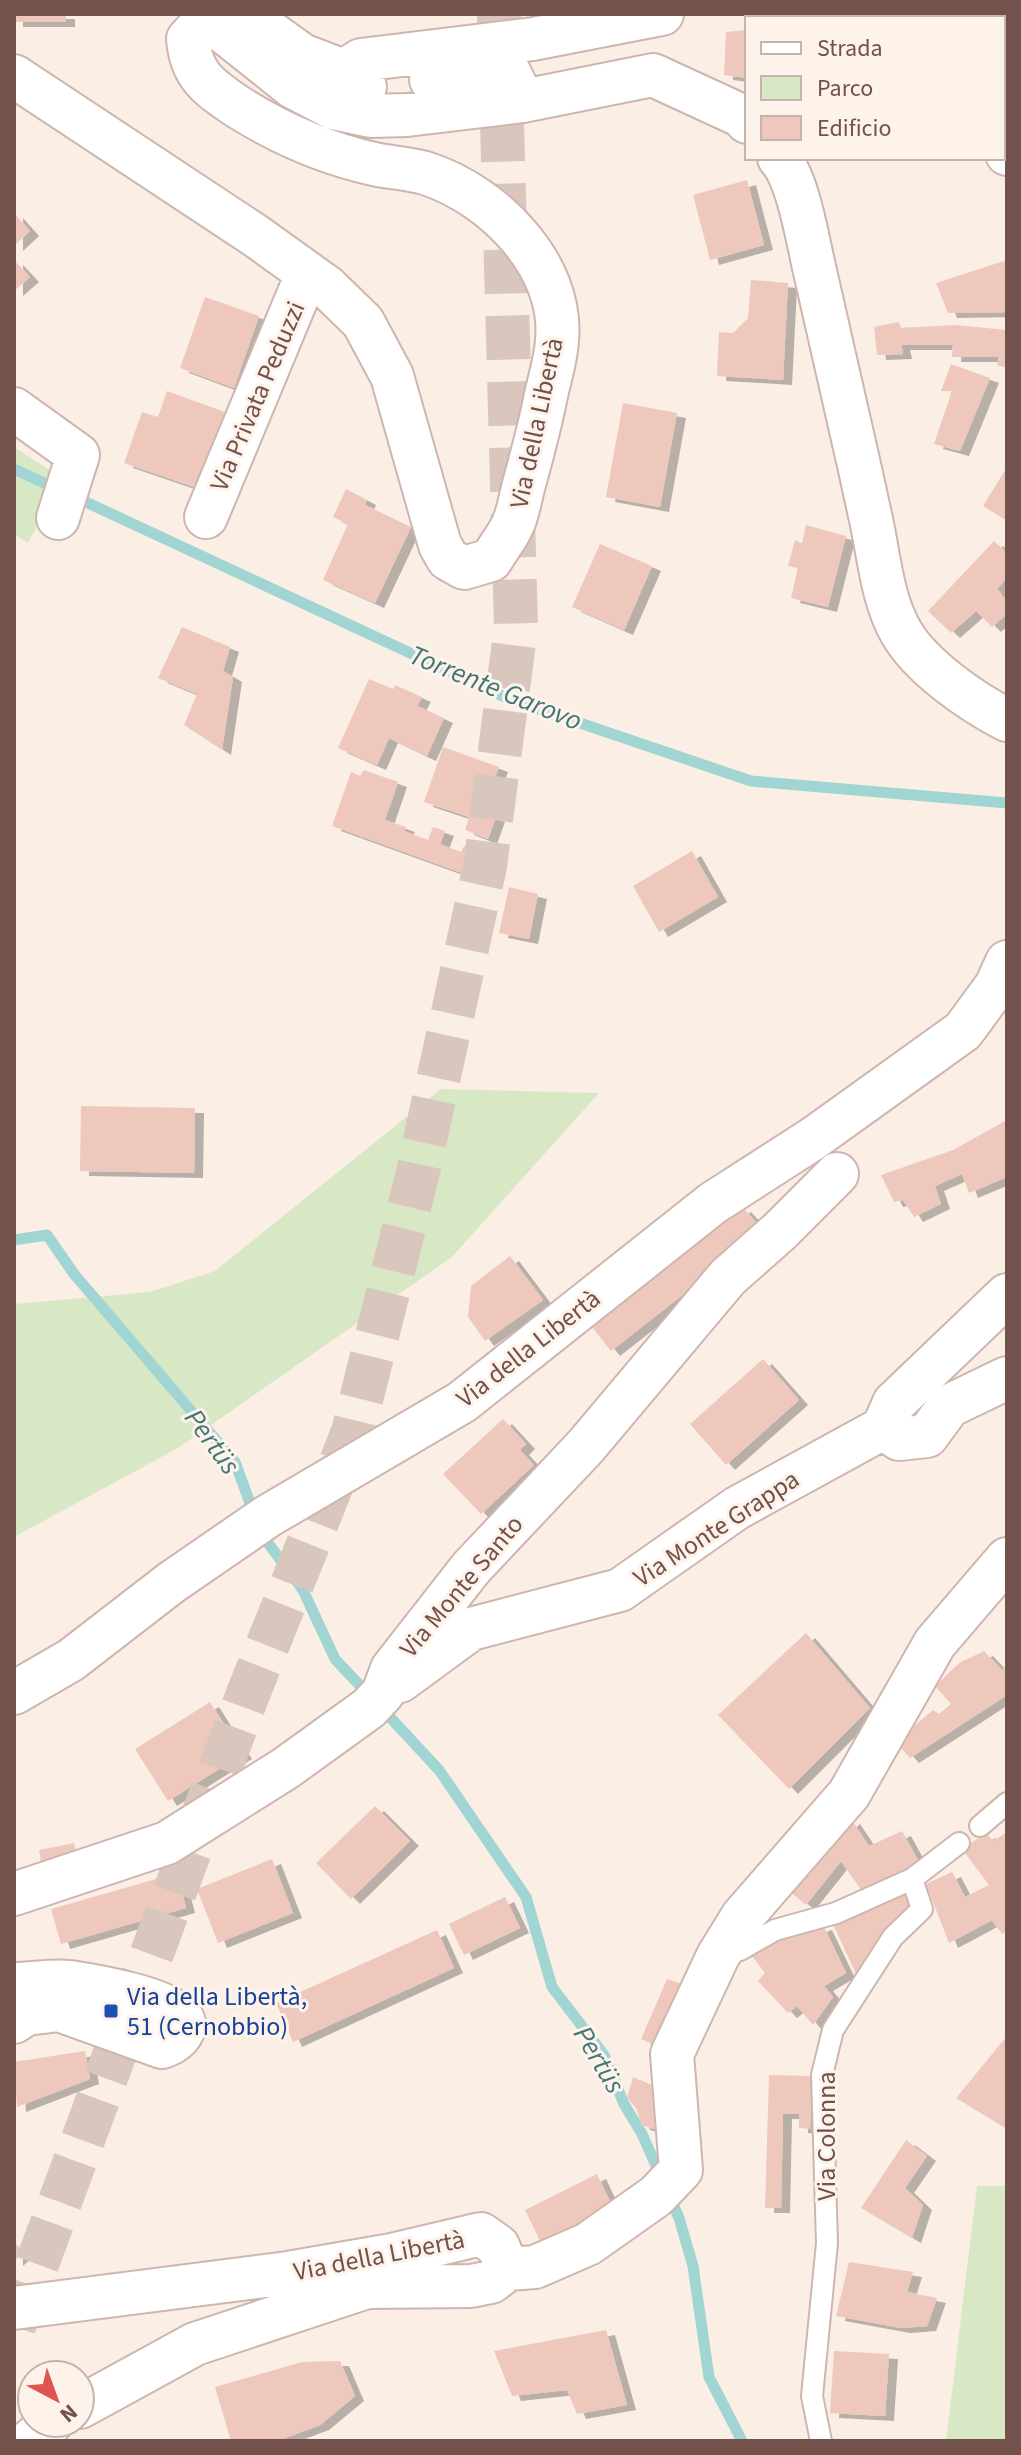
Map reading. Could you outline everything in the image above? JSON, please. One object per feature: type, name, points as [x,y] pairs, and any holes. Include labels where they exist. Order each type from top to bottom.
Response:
[{"type":"street","points":[[245,14],[302,55],[344,71],[360,87],[509,72],[523,101]]},
{"type":"street","points":[[344,71],[361,60],[533,39],[662,14]]},
{"type":"street","name":"Via della Libertà","points":[[14,76],[256,236],[327,287],[363,322],[392,376],[440,545],[448,559],[464,568],[491,560],[514,523],[558,340],[556,307],[544,270],[517,235],[490,208],[462,191],[427,174],[330,153],[249,114],[217,93],[198,75],[190,58],[188,39],[200,26],[219,28],[293,87],[333,108],[371,116],[407,115],[523,101],[653,75],[745,120]]},
{"type":"street","points":[[781,160],[789,168],[805,230],[887,599],[901,633],[933,670],[986,709],[1007,720]]},
{"type":"street","name":"Via Privata Peduzzi","points":[[206,517],[307,274]]},
{"type":"street","points":[[14,409],[78,455],[58,518]]},
{"type":"street","name":"Via della Libertà","points":[[14,1693],[71,1660],[172,1582],[258,1522],[462,1402],[713,1203],[814,1138],[963,1031],[996,986],[1007,962]]},
{"type":"street","name":"Via Monte Santo","points":[[14,1894],[167,1843],[286,1768],[369,1708],[383,1693],[392,1669],[471,1568],[586,1446],[728,1277],[837,1174]]},
{"type":"street","points":[[1007,1295],[894,1403],[883,1428],[899,1439],[927,1436],[949,1406],[1007,1378]]},
{"type":"street","name":"Via Monte Grappa","points":[[383,1693],[471,1629],[620,1590],[737,1508],[883,1428]]},
{"type":"street","points":[[508,2269],[535,2267],[588,2244],[664,2189],[681,2170],[672,2054],[718,1956],[742,1917],[849,1794],[935,1643],[1007,1559]]},
{"type":"street","points":[[14,1984],[68,1982],[151,1999],[178,2014],[184,2027],[175,2041],[162,2047],[59,2010],[26,2014],[14,2022]]},
{"type":"street","name":"Via della Libertà","points":[[14,2308],[288,2273],[392,2255],[481,2234],[498,2246],[508,2269],[491,2282],[471,2286],[367,2287],[195,2344],[96,2398]]},
{"type":"lane","points":[[980,1826],[1007,1803]]},
{"type":"lane","points":[[718,1956],[740,1950],[775,1930],[836,1913],[912,1879],[959,1843]]},
{"type":"lane","name":"Via Colonna","points":[[821,2441],[812,2396],[827,2243],[822,2075],[833,2030],[893,1937],[922,1909],[912,1879]]},
{"type":"green space","points":[[14,447],[62,478],[28,543],[14,534]]},
{"type":"green space","points":[[441,1089],[599,1093],[452,1257],[178,1448],[14,1537],[14,1304],[150,1292],[215,1271]]},
{"type":"green space","points":[[977,2186],[1007,2186],[1007,2441],[946,2441]]},
{"type":"building","points":[[14,14],[66,14],[66,22],[14,22]]},
{"type":"building","points":[[745,30],[745,78],[724,75],[726,32]]},
{"type":"building","points":[[747,180],[764,245],[710,260],[693,195]]},
{"type":"building","points":[[14,213],[30,231],[14,246]]},
{"type":"building","points":[[14,260],[30,277],[14,291]]},
{"type":"building","points":[[1007,260],[1007,312],[948,313],[936,283]]},
{"type":"building","points":[[751,280],[788,283],[783,380],[717,376],[719,332],[733,333],[748,318]]},
{"type":"building","points":[[205,297],[259,316],[234,388],[180,368]]},
{"type":"building","points":[[899,322],[901,328],[955,325],[1007,330],[1007,368],[997,365],[999,357],[952,357],[953,345],[901,345],[903,354],[877,355],[874,327]]},
{"type":"building","points":[[951,364],[990,378],[960,451],[934,444],[952,391],[941,391]]},
{"type":"building","points":[[167,391],[233,415],[206,491],[124,463],[142,412],[158,417]]},
{"type":"building","points":[[623,403],[677,413],[660,507],[606,497]]},
{"type":"building","points":[[1007,467],[1007,521],[983,506]]},
{"type":"building","points":[[346,489],[367,500],[365,505],[411,527],[375,603],[323,580],[348,524],[333,517]]},
{"type":"building","points":[[806,525],[846,536],[828,607],[791,598],[798,568],[788,566],[795,540],[802,543]]},
{"type":"building","points":[[994,541],[1007,553],[1007,577],[997,589],[1007,601],[1007,614],[992,627],[976,611],[951,633],[928,611]]},
{"type":"building","points":[[600,544],[652,566],[624,630],[572,607]]},
{"type":"building","points":[[182,627],[230,647],[223,671],[233,677],[222,750],[184,725],[197,694],[158,678]]},
{"type":"building","points":[[369,679],[393,689],[395,685],[422,697],[417,706],[444,718],[427,756],[389,738],[377,765],[338,748]]},
{"type":"building","points":[[443,747],[499,767],[482,812],[496,817],[488,839],[465,830],[469,817],[424,802]]},
{"type":"building","points":[[364,770],[398,782],[385,820],[406,827],[404,831],[428,840],[433,827],[445,831],[440,844],[461,852],[464,846],[471,848],[462,873],[332,826],[351,772],[360,776]]},
{"type":"building","points":[[692,851],[718,897],[659,932],[633,886]]},
{"type":"building","points":[[509,887],[538,894],[529,939],[499,933]]},
{"type":"building","points":[[81,1106],[195,1108],[194,1173],[80,1171]]},
{"type":"building","points":[[1007,1120],[1007,1177],[969,1193],[962,1174],[935,1186],[941,1204],[914,1217],[903,1200],[894,1202],[881,1175],[953,1150]]},
{"type":"building","points":[[742,1207],[764,1231],[611,1351],[587,1321]]},
{"type":"building","points":[[510,1256],[543,1300],[485,1341],[468,1317],[471,1286]]},
{"type":"building","points":[[763,1359],[799,1400],[726,1465],[690,1424]]},
{"type":"building","points":[[503,1419],[526,1444],[520,1450],[534,1465],[481,1514],[443,1474]]},
{"type":"building","points":[[806,1633],[870,1708],[789,1789],[718,1715]]},
{"type":"building","points":[[984,1651],[1002,1670],[1007,1665],[1007,1695],[910,1758],[899,1746],[907,1732],[933,1710],[939,1714],[951,1704],[935,1686],[959,1663]]},
{"type":"building","points":[[210,1702],[243,1754],[168,1801],[135,1749]]},
{"type":"building","points":[[375,1806],[410,1841],[351,1899],[316,1863]]},
{"type":"building","points":[[851,1819],[869,1846],[902,1831],[920,1864],[864,1894],[841,1861],[806,1905],[782,1885]]},
{"type":"building","points":[[1007,1832],[1007,1931],[1002,1934],[992,1920],[949,1943],[926,1884],[952,1872],[965,1897],[989,1885],[962,1849],[986,1833],[993,1841]]},
{"type":"building","points":[[74,1843],[78,1864],[43,1872],[39,1850]]},
{"type":"building","points":[[272,1859],[293,1913],[218,1943],[197,1889]]},
{"type":"building","points":[[177,1873],[186,1908],[61,1944],[51,1909]]},
{"type":"building","points":[[904,1890],[913,1910],[889,1926],[891,1928],[856,1974],[833,1924]]},
{"type":"building","points":[[505,1897],[520,1928],[464,1955],[449,1924]]},
{"type":"building","points":[[823,1925],[846,1973],[824,1986],[833,1997],[813,2025],[797,2006],[788,2013],[758,1981],[765,1973],[752,1956],[777,1942]]},
{"type":"building","points":[[437,1930],[454,1968],[293,2042],[276,2003]]},
{"type":"building","points":[[667,1979],[692,1987],[664,2049],[641,2039]]},
{"type":"building","points":[[1007,2036],[1007,2129],[956,2098]]},
{"type":"building","points":[[85,2051],[90,2079],[17,2107],[14,2062]]},
{"type":"building","points":[[769,2075],[812,2076],[810,2129],[799,2128],[799,2114],[783,2114],[781,2208],[765,2208]]},
{"type":"building","points":[[633,2077],[664,2090],[666,2132],[641,2125],[637,2109],[627,2098]]},
{"type":"building","points":[[906,2140],[927,2156],[905,2188],[923,2205],[912,2238],[861,2208]]},
{"type":"building","points":[[597,2174],[615,2212],[543,2247],[525,2210]]},
{"type":"building","points":[[14,2242],[24,2252],[14,2261]]},
{"type":"building","points":[[849,2262],[913,2272],[907,2292],[937,2298],[927,2326],[901,2328],[836,2316]]},
{"type":"building","points":[[606,2330],[627,2405],[577,2414],[567,2390],[512,2396],[494,2351]]},
{"type":"building","points":[[834,2351],[889,2354],[885,2416],[830,2413]]},
{"type":"building","points":[[340,2361],[355,2396],[320,2425],[277,2441],[231,2441],[215,2387],[302,2362]]},
{"type":"waterway","name":"Torrente Garovo","points":[[14,469],[59,490]]},
{"type":"waterway","name":"Torrente Garovo","points":[[75,497],[509,699],[751,781],[1007,803]]},
{"type":"waterway","name":"Pertüs","points":[[14,1240],[47,1235],[74,1274],[235,1462],[254,1514]]},
{"type":"waterway","name":"Pertüs","points":[[261,1530],[303,1590],[335,1659],[366,1692]]},
{"type":"waterway","name":"Pertüs","points":[[386,1713],[439,1770],[526,1897],[552,1987],[604,2055],[624,2104],[642,2134],[662,2179]]},
{"type":"waterway","name":"Pertüs","points":[[669,2195],[693,2266],[709,2377],[742,2441]]},
{"type":"tunnel","points":[[14,2326],[248,1694],[353,1432],[418,1172],[485,866],[516,627],[499,14]]},
{"type":"place","name":"Via della Libertà, 51 (Cernobbio)","points":[[111,2011]]}]
